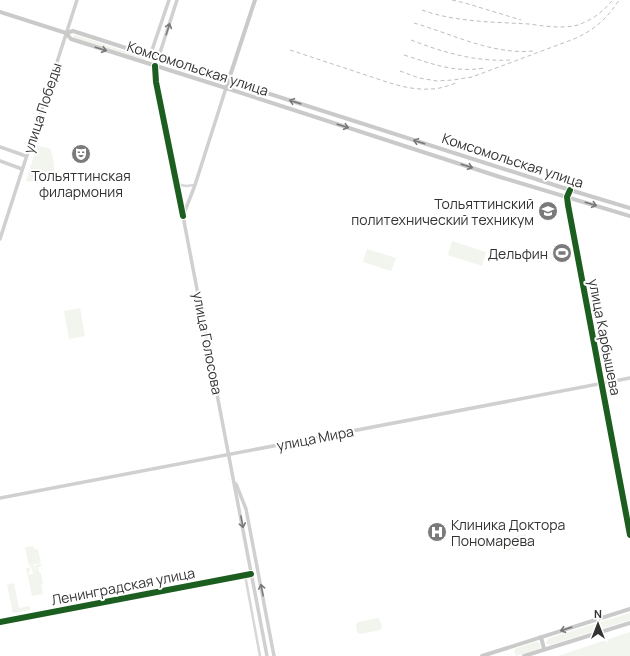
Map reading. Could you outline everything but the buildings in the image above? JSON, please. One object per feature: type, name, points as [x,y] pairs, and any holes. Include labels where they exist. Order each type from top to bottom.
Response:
[{"type":"main road","name":"улица Победы","points":[[0,239],[76,0]]},
{"type":"main road","points":[[150,56],[169,0]]},
{"type":"main road","points":[[158,59],[177,0]]},
{"type":"main road","points":[[183,216],[195,185],[255,0]]},
{"type":"main road","name":"Комсомольская улица","points":[[0,12],[66,33],[71,39],[500,177],[630,216]]},
{"type":"main road","name":"Комсомольская улица","points":[[66,33],[73,31],[630,208]]},
{"type":"main road","points":[[182,74],[184,67]]},
{"type":"main road","points":[[326,120],[328,113]]},
{"type":"main road","points":[[387,140],[390,132]]},
{"type":"main road","points":[[0,147],[26,156]]},
{"type":"main road","points":[[0,162],[22,169]]},
{"type":"main road","points":[[567,196],[570,190]]},
{"type":"main road","name":"улица Карбышева","points":[[567,196],[630,535]]},
{"type":"main road","name":"улица Голосова","points":[[183,216],[268,656]]},
{"type":"main road","name":"улица Мира","points":[[0,498],[630,378]]},
{"type":"main road","name":"улица Голосова","points":[[232,470],[246,509],[274,656]]},
{"type":"main road","points":[[239,510],[244,508],[246,509]]},
{"type":"main road","name":"Ленинградская улица","points":[[0,622],[251,574]]},
{"type":"main road","points":[[258,608],[263,610],[265,607]]},
{"type":"main road","points":[[482,656],[630,609]]},
{"type":"main road","points":[[524,656],[630,623]]},
{"type":"main road","points":[[541,637],[544,649]]},
{"type":"street","points":[[155,66],[156,82],[183,216]]},
{"type":"street","points":[[177,184],[186,186],[195,185]]},
{"type":"street","points":[[245,576],[260,656]]},
{"type":"shaded area","points":[[73,35],[145,58],[144,61],[74,38]]},
{"type":"shaded area","points":[[37,146],[49,148],[51,150],[54,164],[53,173],[51,176],[42,180],[26,181]]},
{"type":"shaded area","points":[[452,241],[486,252],[482,266],[448,255]]},
{"type":"shaded area","points":[[367,249],[396,258],[391,271],[363,262]]},
{"type":"shaded area","points":[[80,308],[85,336],[69,339],[64,311]]},
{"type":"shaded area","points":[[526,534],[528,546],[503,552],[500,539]]},
{"type":"shaded area","points":[[33,546],[34,549],[38,550],[41,563],[29,566],[25,547]]},
{"type":"shaded area","points":[[41,564],[42,566],[38,567],[39,572],[41,573],[43,594],[32,596],[26,568],[30,568],[29,575],[33,574],[30,566],[34,565],[36,574],[35,565]]},
{"type":"shaded area","points":[[14,583],[19,608],[30,606],[30,610],[13,613],[7,585]]},
{"type":"shaded area","points":[[630,613],[630,620],[550,645],[546,643],[549,638]]},
{"type":"shaded area","points":[[379,618],[382,627],[380,630],[361,634],[357,632],[356,625],[358,622]]},
{"type":"shaded area","points":[[630,632],[630,656],[558,656]]},
{"type":"shaded area","points":[[535,642],[540,644],[539,649],[516,656],[514,649]]},
{"type":"railway","points":[[452,0],[521,20]]},
{"type":"railway","points":[[422,10],[461,19],[566,27],[578,25],[591,19],[605,9],[613,0]]},
{"type":"railway","points":[[400,71],[419,78],[437,81],[472,77],[581,36],[594,28],[605,18],[619,0]]},
{"type":"railway","points":[[414,23],[488,47],[503,50],[533,51]]},
{"type":"railway","points":[[411,40],[471,58],[510,60]]},
{"type":"railway","points":[[290,50],[405,87],[434,89],[456,83]]},
{"type":"railway","points":[[404,55],[444,67],[463,69],[484,68]]},
{"type":"cycle path","points":[[155,66],[156,82],[183,216]]},
{"type":"cycle path","points":[[570,190],[567,197],[568,205],[630,535]]},
{"type":"cycle path","points":[[0,622],[251,574]]},
{"type":"place","name":"Тольяттинская филармония","points":[[81,154]]},
{"type":"place","name":"Тольяттинский политехнический техникум","points":[[548,211]]},
{"type":"place","name":"Дельфин","points":[[562,253]]},
{"type":"place","name":"Клиника Доктора Пономарева","points":[[437,532]]}]
